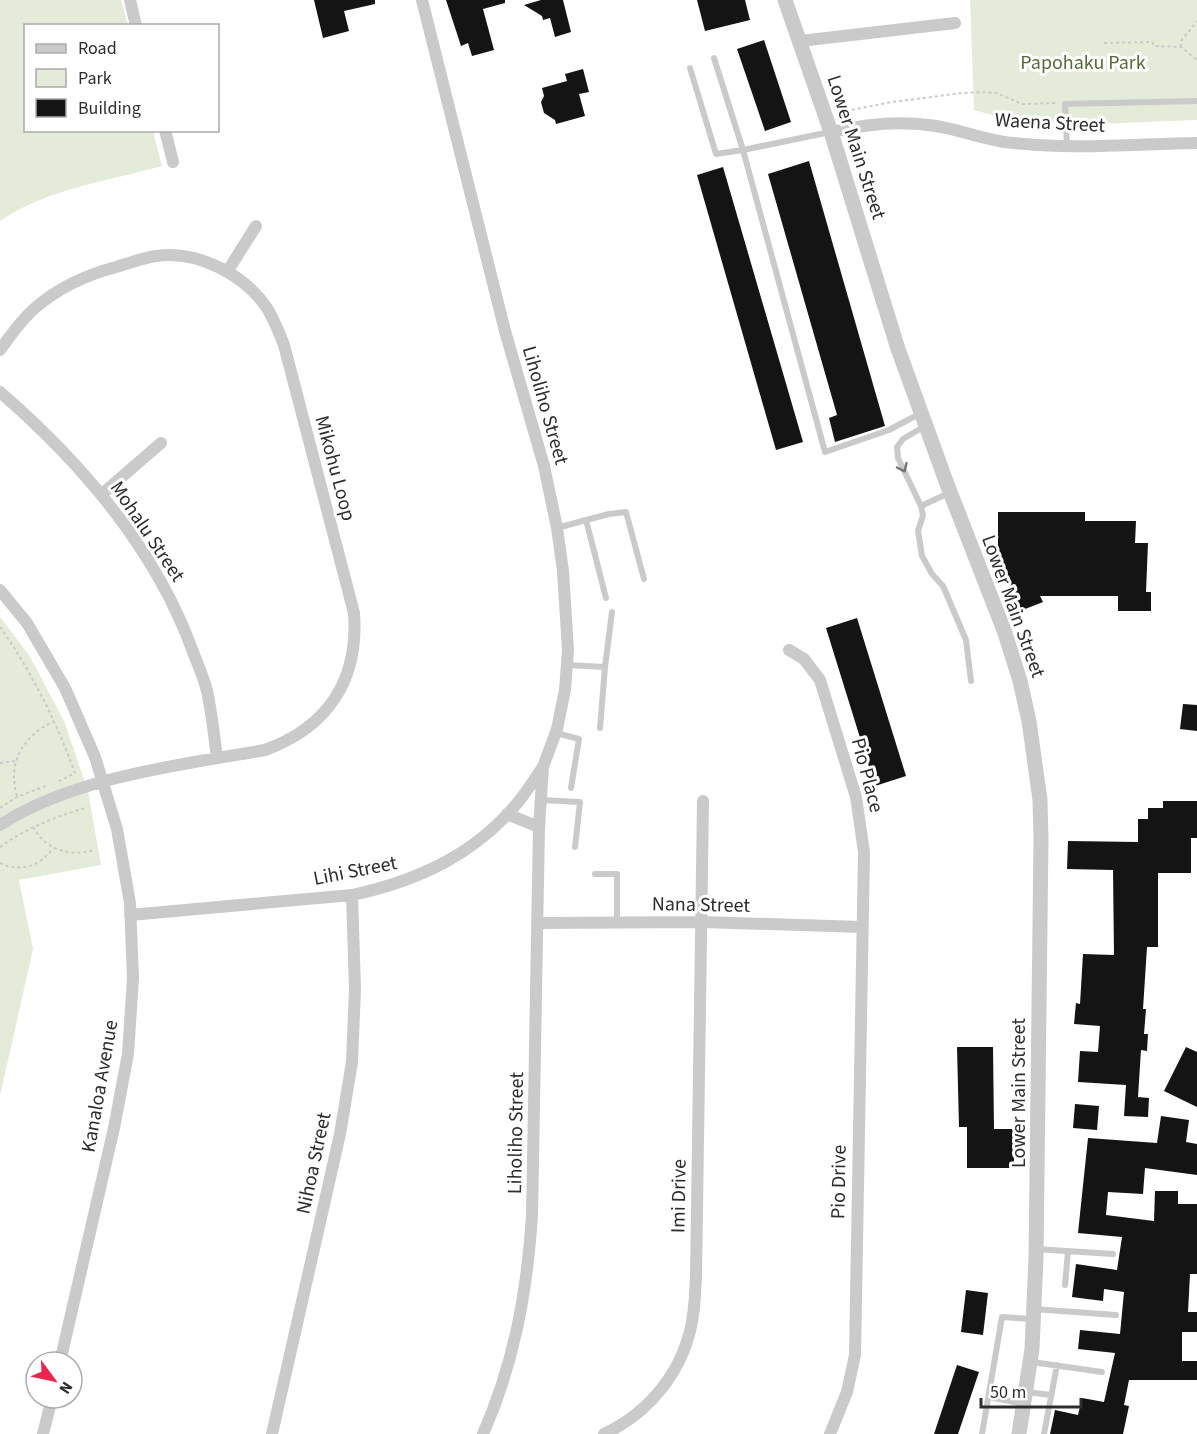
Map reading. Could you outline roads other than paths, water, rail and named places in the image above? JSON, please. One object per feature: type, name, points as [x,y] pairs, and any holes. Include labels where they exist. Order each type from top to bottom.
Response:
[{"type":"street","points":[[130,0],[136,24]]},
{"type":"street","name":"Liholiho Street","points":[[422,0],[505,331],[544,466],[563,571],[568,650],[565,690],[555,732],[543,767],[539,826],[539,923],[529,1263],[522,1310],[511,1358],[498,1402],[484,1434]]},
{"type":"street","name":"Lower Main Street","points":[[785,0],[831,132],[898,349],[1005,633],[1020,681],[1029,721],[1040,800],[1041,839],[1036,1249],[1030,1361],[1021,1433]]},
{"type":"street","points":[[800,41],[955,23]]},
{"type":"street","name":"Waena Street","points":[[831,132],[862,126],[911,123],[938,126],[1011,143],[1067,146],[1197,143]]},
{"type":"street","points":[[166,132],[173,162]]},
{"type":"street","points":[[227,272],[255,226]]},
{"type":"street","name":"Mikohu Loop","points":[[0,350],[35,308],[68,285],[98,272],[156,256],[198,260],[227,272],[252,291],[266,307],[277,326],[284,345],[354,613],[356,633],[349,672],[330,706],[316,721],[284,743],[265,750],[103,781],[44,803],[0,825]]},
{"type":"street","name":"Mohalu Street","points":[[0,392],[42,428],[102,494],[154,567],[184,627],[207,690],[217,758]]},
{"type":"street","points":[[102,494],[161,443]]},
{"type":"street","name":"Kanaloa Avenue","points":[[0,590],[27,623],[65,688],[95,757],[117,829],[130,915],[134,978],[128,1054],[63,1350]]},
{"type":"street","name":"Pio Place","points":[[789,650],[810,665],[820,680],[856,797],[864,852],[862,927]]},
{"type":"street","name":"Lihi Street","points":[[130,915],[352,895],[380,889],[429,871],[457,856],[490,831],[507,814],[543,767]]},
{"type":"street","name":"Imi Drive","points":[[604,1434],[628,1421],[648,1405],[664,1386],[678,1364],[693,1316],[696,1278],[703,922],[703,801]]},
{"type":"street","points":[[507,814],[539,826]]},
{"type":"street","name":"Nihoa Street","points":[[272,1434],[340,1134],[352,1062],[355,989],[352,895]]},
{"type":"street","name":"Nana Street","points":[[539,923],[703,922],[862,927]]},
{"type":"street","name":"Pio Drive","points":[[830,1434],[847,1392],[855,1355],[862,927]]},
{"type":"street","points":[[43,1434],[48,1410]]},
{"type":"lane","points":[[714,58],[743,150],[825,452],[924,419]]},
{"type":"lane","points":[[690,68],[716,154],[831,132]]},
{"type":"lane","points":[[1067,146],[1065,104],[1197,101]]},
{"type":"lane","points":[[924,419],[897,447],[898,458],[921,506],[923,515],[918,531],[922,556],[932,574],[943,586],[966,640],[971,681]]},
{"type":"lane","points":[[921,506],[950,492]]},
{"type":"lane","points":[[557,528],[626,512],[644,579]]},
{"type":"lane","points":[[586,520],[606,598]]},
{"type":"lane","points":[[600,728],[612,612]]},
{"type":"lane","points":[[567,665],[605,667]]},
{"type":"lane","points":[[555,732],[579,739],[571,788]]},
{"type":"lane","points":[[541,800],[580,802],[575,848]]},
{"type":"lane","points":[[595,874],[617,874],[616,923]]},
{"type":"lane","points":[[1036,1249],[1113,1254]]},
{"type":"lane","points":[[1065,1285],[1068,1251]]},
{"type":"lane","points":[[982,1434],[1002,1317],[1033,1314],[1116,1315]]},
{"type":"lane","points":[[1030,1361],[1102,1372]]},
{"type":"lane","points":[[1044,1434],[1057,1365]]},
{"type":"lane","points":[[989,1397],[1025,1398],[1051,1395]]},
{"type":"park label","name":"Papohaku Park","points":[[1083,62]]}]
